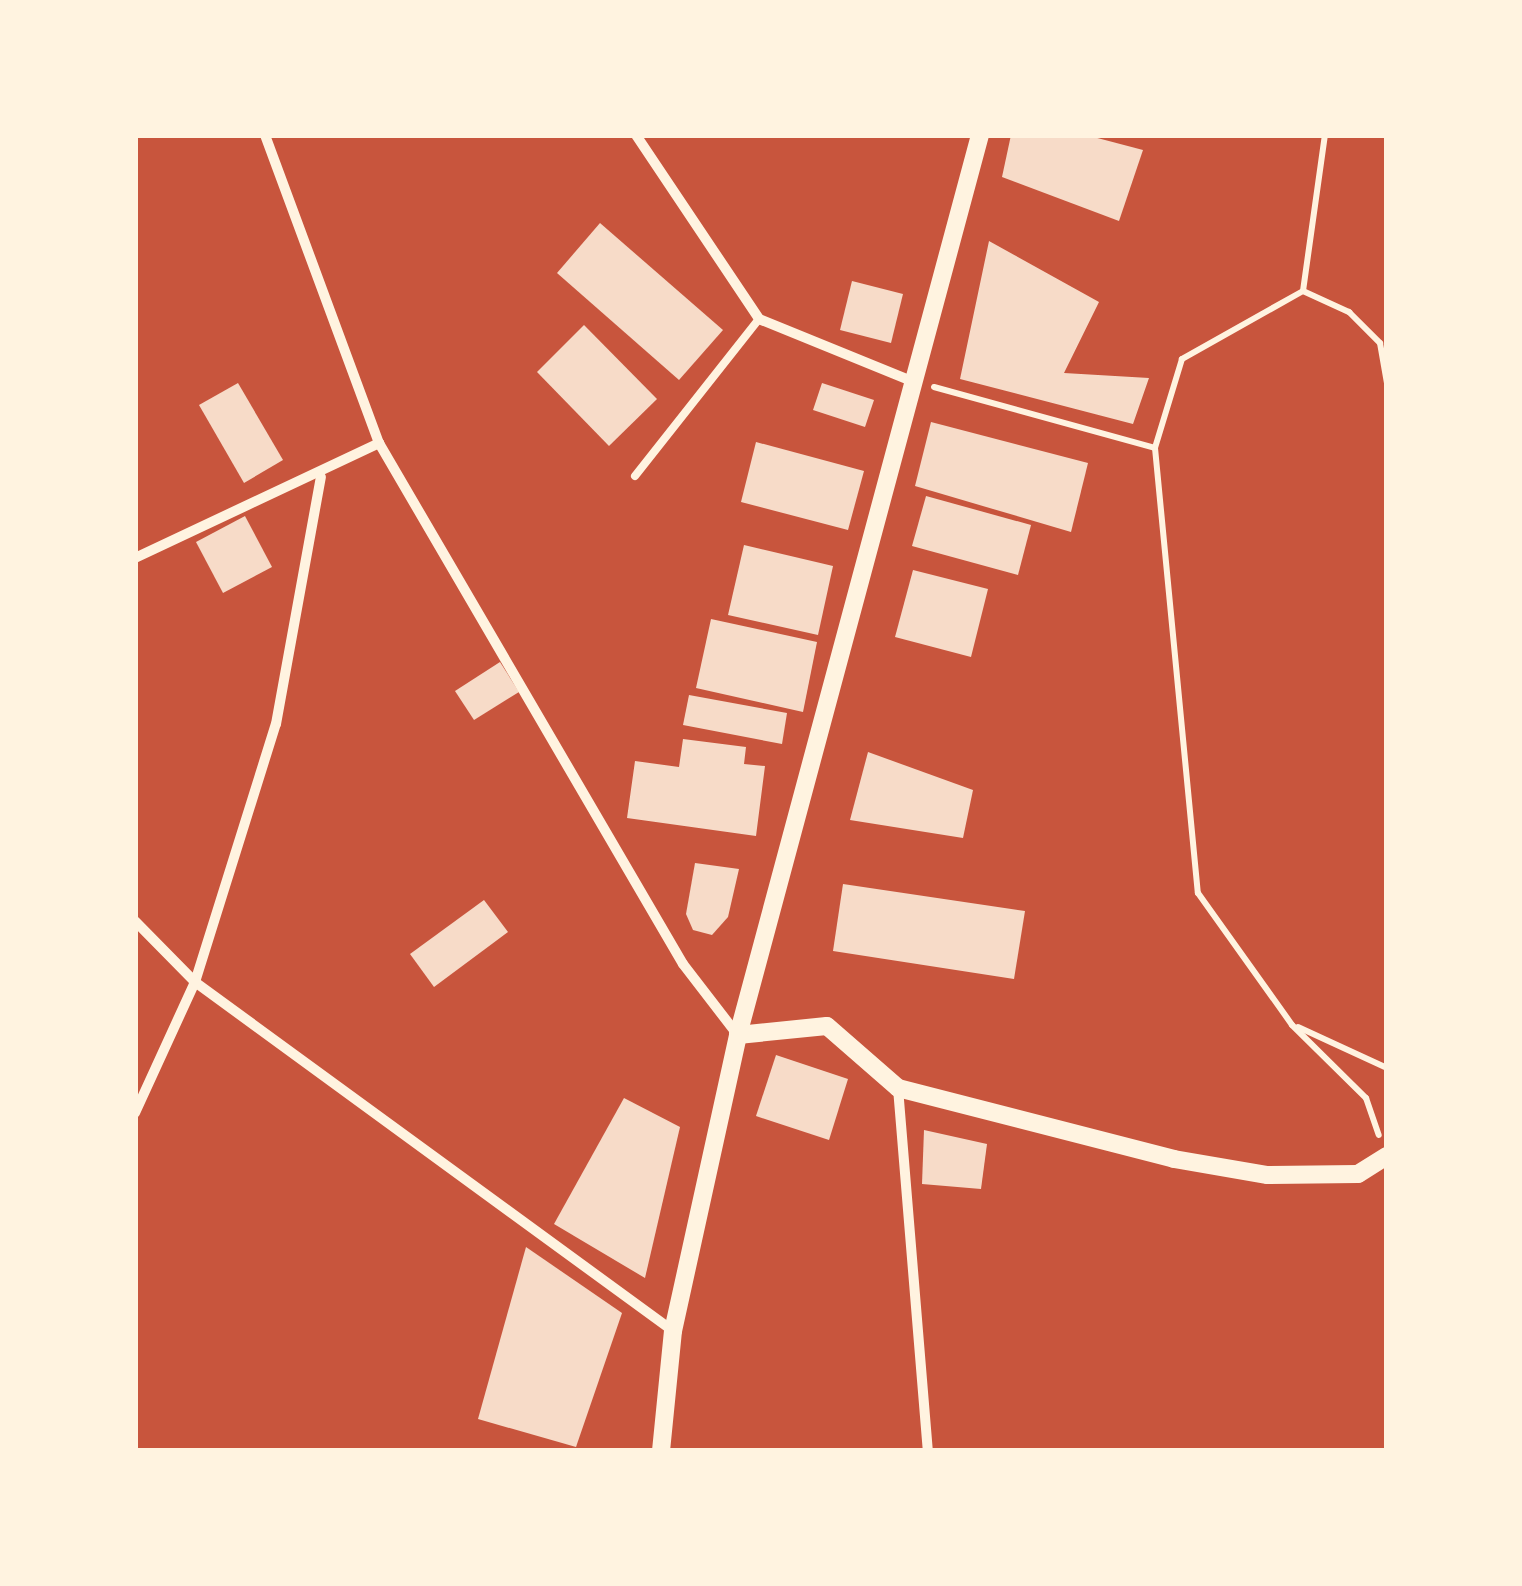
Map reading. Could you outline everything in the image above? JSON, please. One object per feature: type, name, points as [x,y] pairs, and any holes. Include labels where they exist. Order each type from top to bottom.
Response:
[{"type":"street","points":[[265,135],[379,443],[683,964],[738,1035]]},
{"type":"street","points":[[636,135],[759,320],[914,382]]},
{"type":"street","points":[[662,1448],[673,1332],[738,1035],[980,135]]},
{"type":"street","points":[[135,558],[254,496],[321,476],[379,443]]},
{"type":"street","points":[[135,1113],[195,982],[276,724],[321,476]]},
{"type":"street","points":[[135,921],[195,982],[673,1332]]},
{"type":"street","points":[[738,1035],[826,1026],[898,1088],[1268,1175],[1358,1174],[1386,1156]]},
{"type":"street","points":[[898,1088],[928,1451]]},
{"type":"lane","points":[[635,476],[759,320]]},
{"type":"path","points":[[1303,290],[1325,135]]},
{"type":"path","points":[[1303,290],[1350,312],[1384,346],[1387,382]]},
{"type":"path","points":[[1303,290],[1182,360],[1155,448],[1198,893],[1292,1024],[1366,1098],[1386,1156]]},
{"type":"path","points":[[914,382],[1155,448]]},
{"type":"path","points":[[1292,1024],[1387,1068]]},
{"type":"building","points":[[1011,135],[1086,135],[1143,150],[1119,221],[1002,177]]},
{"type":"building","points":[[600,223],[723,330],[679,380],[557,273]]},
{"type":"building","points":[[989,241],[1099,302],[1064,373],[1149,378],[1133,424],[960,379]]},
{"type":"building","points":[[852,281],[903,294],[891,343],[840,330]]},
{"type":"building","points":[[584,325],[657,399],[609,446],[537,372]]},
{"type":"building","points":[[238,383],[283,460],[244,483],[199,405]]},
{"type":"building","points":[[822,383],[874,400],[865,427],[813,410]]},
{"type":"building","points":[[931,422],[1088,463],[1071,532],[915,486]]},
{"type":"building","points":[[756,442],[864,471],[848,530],[741,502]]},
{"type":"building","points":[[926,496],[1031,525],[1018,575],[912,546]]},
{"type":"building","points":[[245,516],[272,567],[223,593],[196,542]]},
{"type":"building","points":[[744,545],[833,566],[818,635],[728,615]]},
{"type":"building","points":[[913,570],[988,589],[971,657],[895,637]]},
{"type":"building","points":[[711,619],[817,642],[803,712],[696,688]]},
{"type":"building","points":[[500,662],[519,692],[474,720],[455,691]]},
{"type":"building","points":[[689,695],[787,713],[782,744],[683,725]]},
{"type":"building","points":[[683,739],[746,747],[744,764],[765,766],[756,836],[627,818],[635,761],[679,767]]},
{"type":"building","points":[[868,752],[973,790],[963,838],[850,820]]},
{"type":"building","points":[[695,863],[739,869],[728,917],[712,935],[693,930],[686,914]]},
{"type":"building","points":[[843,884],[1025,911],[1014,979],[833,951]]},
{"type":"building","points":[[484,900],[508,932],[434,987],[410,954]]},
{"type":"building","points":[[776,1055],[848,1079],[829,1140],[756,1116]]},
{"type":"building","points":[[624,1098],[680,1127],[645,1278],[554,1224]]},
{"type":"building","points":[[924,1130],[987,1144],[981,1189],[922,1184]]},
{"type":"building","points":[[526,1247],[622,1313],[576,1447],[478,1419]]}]
